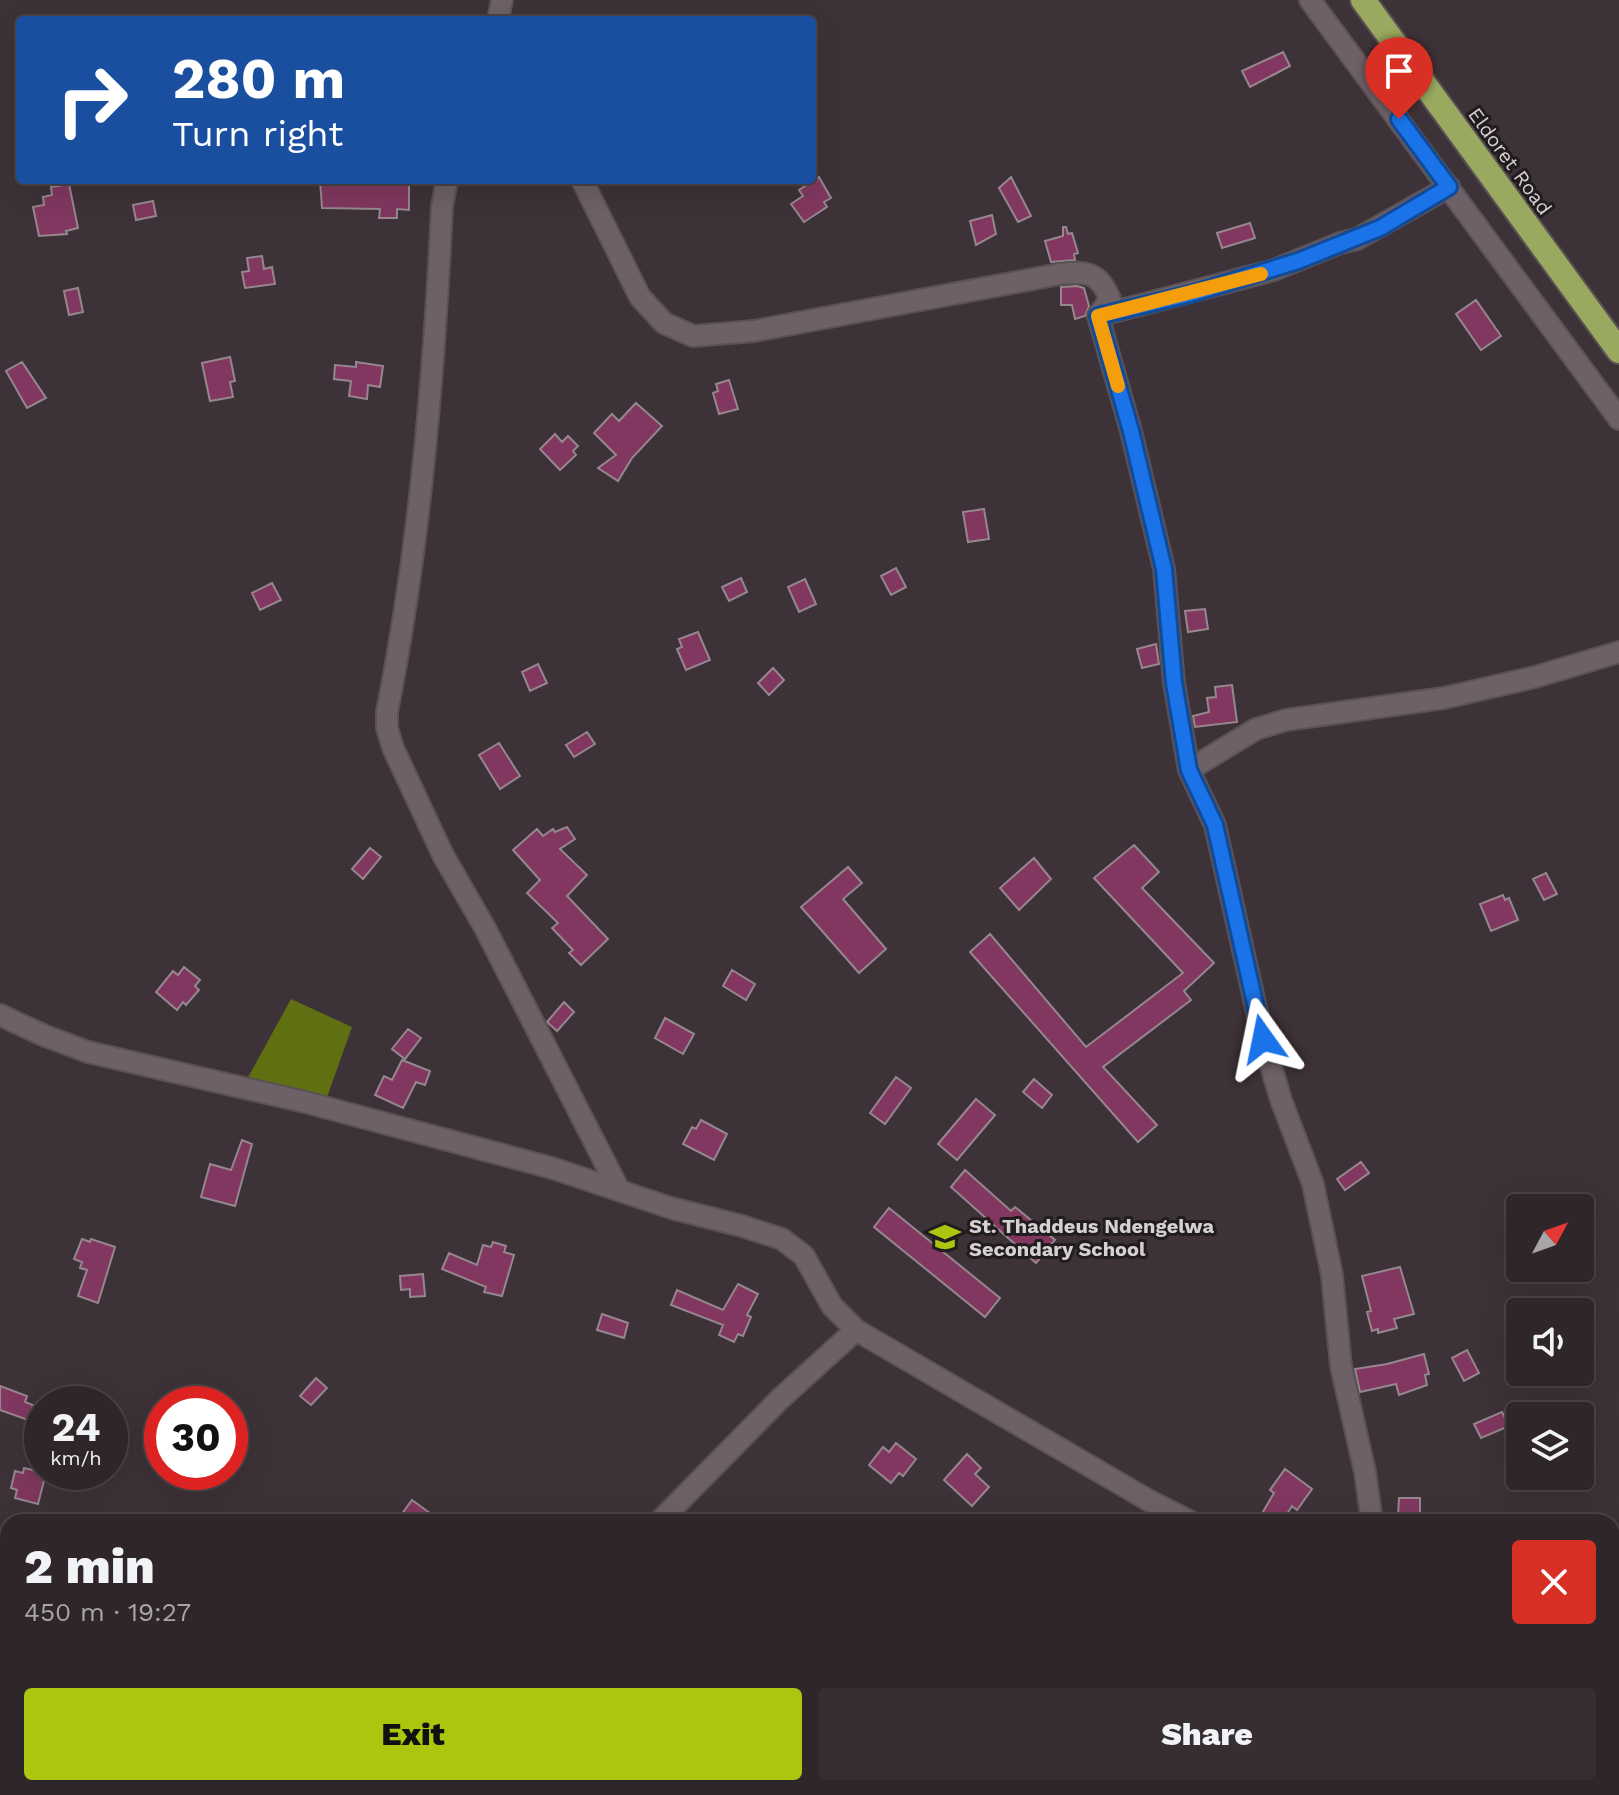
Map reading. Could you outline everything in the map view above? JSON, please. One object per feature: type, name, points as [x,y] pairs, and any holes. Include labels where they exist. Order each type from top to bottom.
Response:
[{"type":"highway","name":"Eldoret Road","points":[[1363,0],[1619,351]]},
{"type":"street","points":[[1310,0],[1619,419]]},
{"type":"street","points":[[446,184],[442,207],[425,455],[387,728],[405,777],[443,855],[485,928],[618,1188]]},
{"type":"street","points":[[584,184],[640,297],[664,323],[693,336],[754,331],[1075,272],[1093,275],[1105,286],[1110,299],[1098,316]]},
{"type":"street","points":[[1098,316],[1194,293],[1298,261],[1380,228],[1449,187]]},
{"type":"street","points":[[1098,316],[1131,431],[1164,569],[1174,683],[1189,770],[1215,825],[1263,1039],[1281,1100],[1313,1184],[1332,1275],[1341,1366],[1365,1472],[1371,1514]]},
{"type":"street","points":[[1189,770],[1256,729],[1286,720],[1444,698],[1535,677],[1619,652]]},
{"type":"street","points":[[0,1015],[88,1052],[305,1102],[552,1168],[671,1208],[782,1239],[804,1256],[832,1306],[856,1330],[1175,1514]]},
{"type":"street","points":[[667,1514],[780,1399],[856,1330]]},
{"type":"green space","points":[[291,999],[352,1027],[326,1100],[246,1081]]},
{"type":"building","points":[[1283,52],[1290,66],[1250,87],[1242,71]]},
{"type":"building","points":[[819,177],[831,198],[824,202],[827,207],[804,222],[791,204],[803,196],[799,190],[808,184],[816,184]]},
{"type":"building","points":[[1011,177],[1031,216],[1018,222],[999,188]]},
{"type":"building","points":[[69,184],[78,228],[66,231],[67,234],[39,236],[33,207],[44,205],[43,197],[52,195],[51,187]]},
{"type":"building","points":[[320,184],[409,184],[409,210],[397,209],[397,218],[379,218],[380,209],[322,208]]},
{"type":"building","points":[[153,201],[156,216],[136,220],[133,205]]},
{"type":"building","points":[[992,215],[996,234],[976,245],[970,221]]},
{"type":"building","points":[[1250,223],[1255,238],[1222,248],[1217,233]]},
{"type":"building","points":[[1063,227],[1066,227],[1068,234],[1072,233],[1078,253],[1074,254],[1075,260],[1051,262],[1045,241],[1063,236]]},
{"type":"building","points":[[262,256],[264,269],[272,267],[275,284],[245,288],[242,272],[249,271],[247,258]]},
{"type":"building","points":[[1061,287],[1084,288],[1089,306],[1085,316],[1075,319],[1072,305],[1061,305]]},
{"type":"building","points":[[78,288],[83,312],[69,315],[64,291]]},
{"type":"building","points":[[1476,300],[1501,336],[1481,350],[1456,314]]},
{"type":"building","points":[[230,357],[235,381],[230,382],[233,397],[210,401],[202,363]]},
{"type":"building","points":[[22,362],[46,398],[27,408],[6,371]]},
{"type":"building","points":[[356,362],[383,366],[380,387],[368,385],[367,399],[349,396],[351,381],[334,379],[335,365],[356,367]]},
{"type":"building","points":[[729,380],[738,409],[719,414],[713,393],[718,391],[716,384]]},
{"type":"building","points":[[636,403],[662,426],[632,458],[618,481],[598,468],[616,455],[594,433],[612,414],[619,421]]},
{"type":"building","points":[[555,434],[562,442],[568,436],[578,446],[573,451],[576,455],[560,470],[540,449]]},
{"type":"building","points":[[984,509],[989,539],[968,542],[963,512]]},
{"type":"building","points":[[896,568],[906,587],[891,595],[881,576]]},
{"type":"building","points":[[741,578],[747,592],[729,601],[722,587]]},
{"type":"building","points":[[805,579],[816,604],[799,612],[788,587]]},
{"type":"building","points":[[272,583],[281,600],[260,610],[252,593]]},
{"type":"building","points":[[1205,609],[1208,629],[1188,632],[1185,611]]},
{"type":"building","points":[[698,632],[710,660],[686,670],[677,649],[682,647],[679,639]]},
{"type":"building","points":[[1156,644],[1159,664],[1142,668],[1137,649]]},
{"type":"building","points":[[538,664],[547,683],[530,691],[522,672]]},
{"type":"building","points":[[773,668],[784,680],[769,695],[758,683]]},
{"type":"building","points":[[1232,685],[1237,722],[1195,727],[1193,716],[1209,712],[1207,698],[1216,697],[1215,687]]},
{"type":"building","points":[[587,732],[595,744],[574,757],[566,745]]},
{"type":"building","points":[[499,743],[520,776],[500,789],[479,755]]},
{"type":"building","points":[[567,827],[575,839],[560,849],[587,875],[567,896],[608,939],[581,965],[569,953],[573,950],[552,928],[558,923],[527,893],[540,880],[513,850],[537,829],[543,836],[553,829],[555,832]]},
{"type":"building","points":[[1134,845],[1159,872],[1142,888],[1214,963],[1184,991],[1191,1000],[1103,1067],[1157,1125],[1138,1142],[970,952],[990,934],[1086,1047],[1183,973],[1094,878]]},
{"type":"building","points":[[370,848],[381,857],[363,879],[352,869]]},
{"type":"building","points":[[1034,858],[1051,879],[1019,910],[1000,888]]},
{"type":"building","points":[[848,867],[862,883],[843,899],[886,949],[859,973],[801,907]]},
{"type":"building","points":[[1546,873],[1557,894],[1544,900],[1533,879]]},
{"type":"building","points":[[1503,895],[1505,900],[1509,898],[1518,920],[1491,931],[1480,904]]},
{"type":"building","points":[[184,967],[200,980],[195,986],[199,990],[177,1010],[156,992],[173,971],[178,975]]},
{"type":"building","points":[[732,970],[755,984],[746,1000],[723,986]]},
{"type":"building","points":[[564,1002],[574,1012],[557,1031],[547,1022]]},
{"type":"building","points":[[665,1018],[694,1034],[683,1054],[655,1038]]},
{"type":"building","points":[[408,1029],[421,1038],[405,1059],[392,1049]]},
{"type":"building","points":[[402,1060],[430,1071],[425,1085],[416,1082],[403,1108],[375,1095],[384,1076],[392,1080]]},
{"type":"building","points":[[896,1077],[911,1088],[885,1124],[870,1113]]},
{"type":"building","points":[[1034,1079],[1052,1095],[1042,1108],[1023,1092]]},
{"type":"building","points":[[976,1099],[995,1115],[957,1160],[938,1144]]},
{"type":"building","points":[[701,1120],[727,1134],[714,1160],[683,1144],[692,1127],[696,1129]]},
{"type":"building","points":[[242,1140],[252,1144],[235,1206],[201,1197],[210,1164],[231,1170]]},
{"type":"building","points":[[1361,1162],[1369,1173],[1345,1190],[1337,1179]]},
{"type":"building","points":[[965,1170],[1011,1211],[1015,1207],[1055,1240],[1036,1263],[951,1187]]},
{"type":"building","points":[[889,1208],[1000,1298],[985,1317],[874,1227]]},
{"type":"building","points":[[82,1239],[115,1247],[98,1303],[78,1296],[87,1270],[80,1268],[82,1262],[74,1259]]},
{"type":"building","points":[[493,1242],[506,1246],[504,1252],[514,1255],[502,1296],[484,1292],[486,1287],[442,1269],[449,1253],[477,1265],[483,1245],[491,1247]]},
{"type":"building","points":[[1400,1267],[1414,1314],[1394,1319],[1397,1328],[1378,1333],[1378,1329],[1372,1331],[1367,1312],[1371,1311],[1362,1276]]},
{"type":"building","points":[[423,1274],[425,1296],[410,1297],[410,1289],[401,1290],[400,1276]]},
{"type":"building","points":[[738,1284],[758,1294],[747,1315],[751,1317],[743,1336],[738,1334],[734,1342],[719,1335],[723,1325],[671,1305],[677,1290],[723,1310]]},
{"type":"building","points":[[602,1314],[628,1323],[624,1338],[597,1330]]},
{"type":"building","points":[[1467,1350],[1479,1373],[1464,1381],[1452,1358]]},
{"type":"building","points":[[1424,1354],[1429,1374],[1425,1375],[1427,1385],[1399,1395],[1396,1384],[1360,1392],[1355,1369]]},
{"type":"building","points":[[316,1378],[327,1388],[311,1405],[300,1396]]},
{"type":"building","points":[[0,1386],[24,1395],[24,1419],[0,1410]]},
{"type":"building","points":[[1502,1412],[1506,1420],[1506,1427],[1481,1438],[1474,1424]]},
{"type":"building","points":[[896,1443],[916,1459],[903,1476],[899,1473],[891,1483],[869,1465],[883,1447],[889,1452]]},
{"type":"building","points":[[967,1454],[981,1468],[975,1474],[989,1487],[972,1506],[944,1480]]},
{"type":"building","points":[[24,1468],[24,1490],[42,1490],[38,1504],[15,1498],[17,1490],[11,1488],[15,1471],[23,1473]]},
{"type":"building","points":[[1285,1469],[1312,1489],[1297,1510],[1292,1506],[1287,1514],[1262,1514],[1274,1493],[1270,1490]]},
{"type":"building","points":[[1399,1498],[1420,1498],[1420,1514],[1398,1514]]},
{"type":"building","points":[[412,1500],[431,1514],[402,1514]]},
{"type":"slow traffic","points":[[1118,386],[1098,316],[1261,274]]},
{"type":"place","name":"St. Thaddeus Ndengelwa Secondary School","points":[[945,1237]]},
{"type":"route","points":[[1263,1039],[1215,825],[1189,770],[1174,683],[1164,569],[1131,431],[1098,316],[1274,270],[1357,239],[1449,187],[1399,119]]}]
